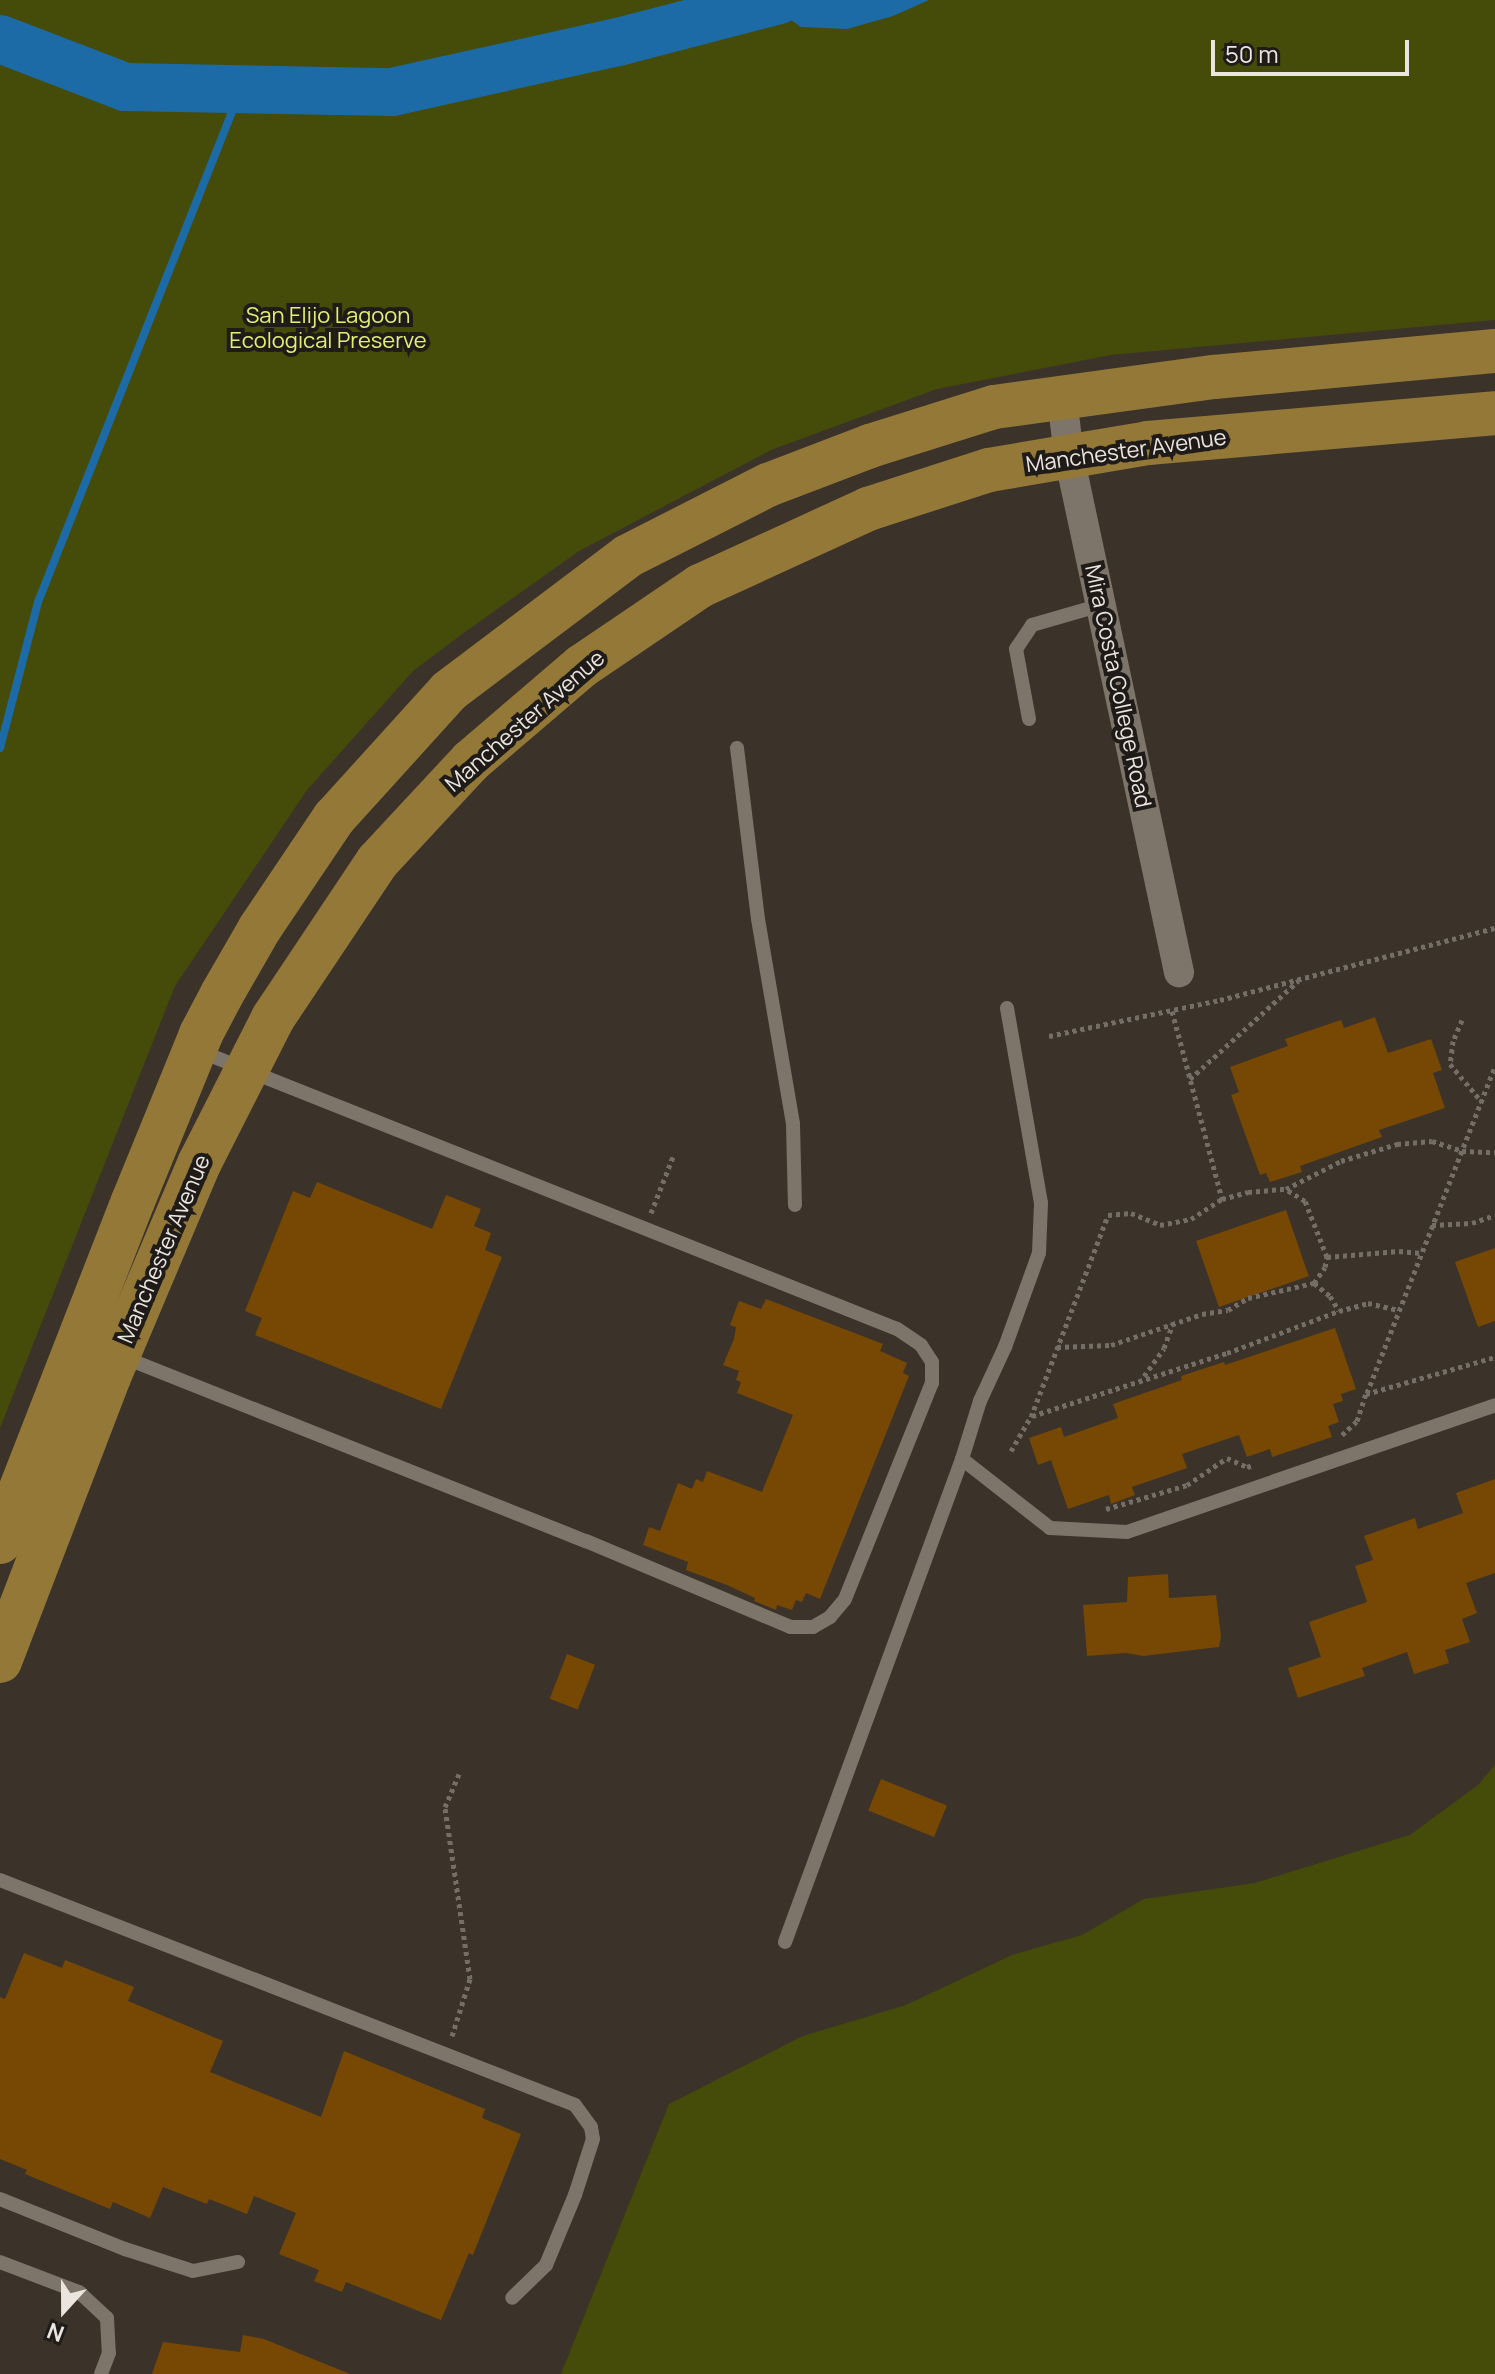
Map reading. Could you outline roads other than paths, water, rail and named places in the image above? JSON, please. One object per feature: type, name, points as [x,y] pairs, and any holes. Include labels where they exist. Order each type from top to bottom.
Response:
[{"type":"main road","name":"Manchester Avenue","points":[[0,1542],[195,1049],[260,928],[334,818],[449,691],[628,556],[768,485],[870,446],[994,407],[1214,377],[1495,351]]},
{"type":"main road","name":"Manchester Avenue","points":[[0,1661],[118,1355],[200,1162],[273,1018],[377,862],[471,761],[582,666],[700,586],[868,509],[989,470],[1148,443],[1495,413]]},
{"type":"street","name":"Mira Costa College Road","points":[[1062,398],[1069,456],[1179,972]]},
{"type":"lane","points":[[1029,719],[1016,649],[1032,625],[1101,605]]},
{"type":"lane","points":[[737,748],[758,919],[793,1124],[795,1205]]},
{"type":"lane","points":[[785,1942],[962,1459],[980,1401],[1005,1347],[1039,1253],[1041,1203],[1007,1008]]},
{"type":"lane","points":[[118,1355],[586,1541],[791,1627],[813,1627],[830,1617],[845,1599],[932,1383],[932,1362],[921,1345],[897,1329],[195,1049]]},
{"type":"lane","points":[[962,1459],[1050,1528],[1127,1532],[1495,1405]]},
{"type":"lane","points":[[0,1880],[575,2105],[591,2127],[593,2139],[575,2195],[546,2265],[512,2298]]},
{"type":"lane","points":[[0,2199],[193,2271],[238,2262]]},
{"type":"lane","points":[[0,2262],[79,2292],[107,2318],[109,2353],[101,2374]]},
{"type":"water","points":[[769,0],[929,0],[893,16],[847,29],[801,27],[768,4]]},
{"type":"waterway","points":[[0,39],[125,87],[392,92],[618,42],[779,0]]},
{"type":"waterway","points":[[0,748],[38,602],[241,89]]},
{"type":"park label","name":"San Elijo Lagoon Ecological Preserve","points":[[328,328]]}]
